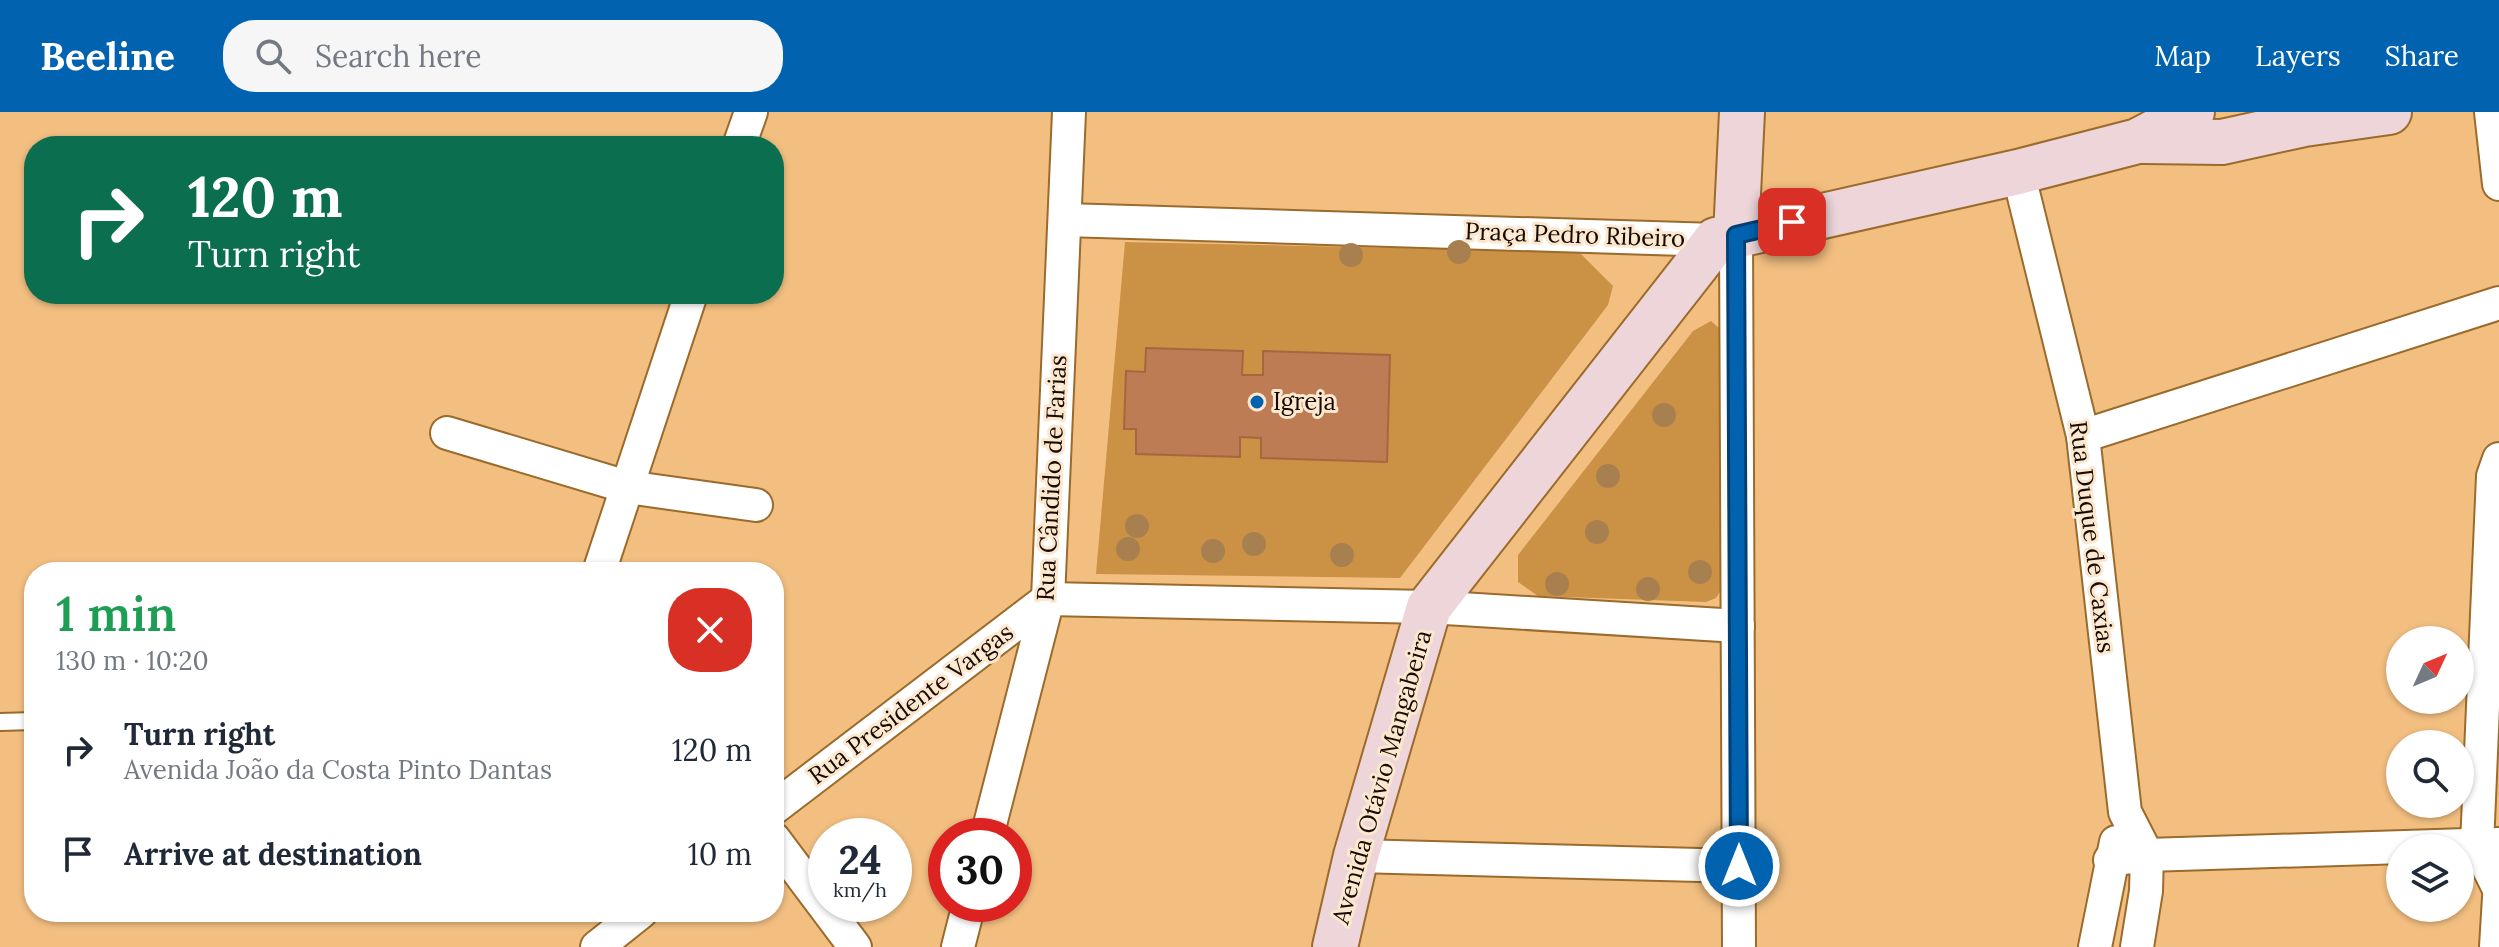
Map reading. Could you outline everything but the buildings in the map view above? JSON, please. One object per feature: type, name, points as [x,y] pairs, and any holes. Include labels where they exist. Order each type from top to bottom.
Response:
[{"type":"main road","points":[[1742,112],[1726,237],[2018,172],[2138,141],[2192,112]]},
{"type":"main road","points":[[2138,141],[2222,142],[2304,124],[2389,112]]},
{"type":"main road","name":"Praça Pedro Ribeiro","points":[[1429,607],[1726,237]]},
{"type":"main road","name":"Avenida Otávio Mangabeira","points":[[1335,947],[1356,856],[1429,607]]},
{"type":"street","points":[[743,136],[751,112]]},
{"type":"street","name":"Rua Cândido de Farias","points":[[992,818],[1048,599],[1069,112]]},
{"type":"street","points":[[2491,112],[2499,184]]},
{"type":"street","name":"Rua Duque de Caxias","points":[[2018,172],[2083,436],[2125,812],[2147,855],[2146,891],[2137,947]]},
{"type":"street","name":"Praça Pedro Ribeiro","points":[[1065,220],[1726,237]]},
{"type":"street","points":[[1726,237],[1738,626],[1739,947]]},
{"type":"street","points":[[2083,436],[2499,303]]},
{"type":"street","points":[[602,562],[688,304]]},
{"type":"street","points":[[447,433],[627,487],[756,505]]},
{"type":"street","points":[[2499,459],[2493,476],[2488,844],[2499,889]]},
{"type":"street","points":[[1048,599],[1429,607],[1738,626]]},
{"type":"street","name":"Rua Presidente Vargas","points":[[784,800],[1048,599]]},
{"type":"street","name":"Rua Duque de Caxias","points":[[2095,947],[2110,860],[2125,812]]},
{"type":"street","points":[[2110,860],[2147,855],[2488,844]]},
{"type":"street","points":[[784,852],[855,947]]},
{"type":"street","points":[[1356,856],[1739,866]]},
{"type":"street","points":[[2496,947],[2499,897]]},
{"type":"street","points":[[597,947],[628,922]]},
{"type":"street","points":[[958,947],[964,922]]},
{"type":"lane","points":[[0,722],[24,721]]},
{"type":"shaded area","points":[[1125,242],[1579,252],[1613,286],[1608,305],[1400,578],[1096,574]]},
{"type":"shaded area","points":[[1711,321],[1719,328],[1727,581],[1716,598],[1706,602],[1538,596],[1518,582],[1518,555],[1693,331]]},
{"type":"place","name":"Igreja","points":[[1257,402]]},
{"type":"route","points":[[1739,866],[1736,235],[1792,222]]}]
